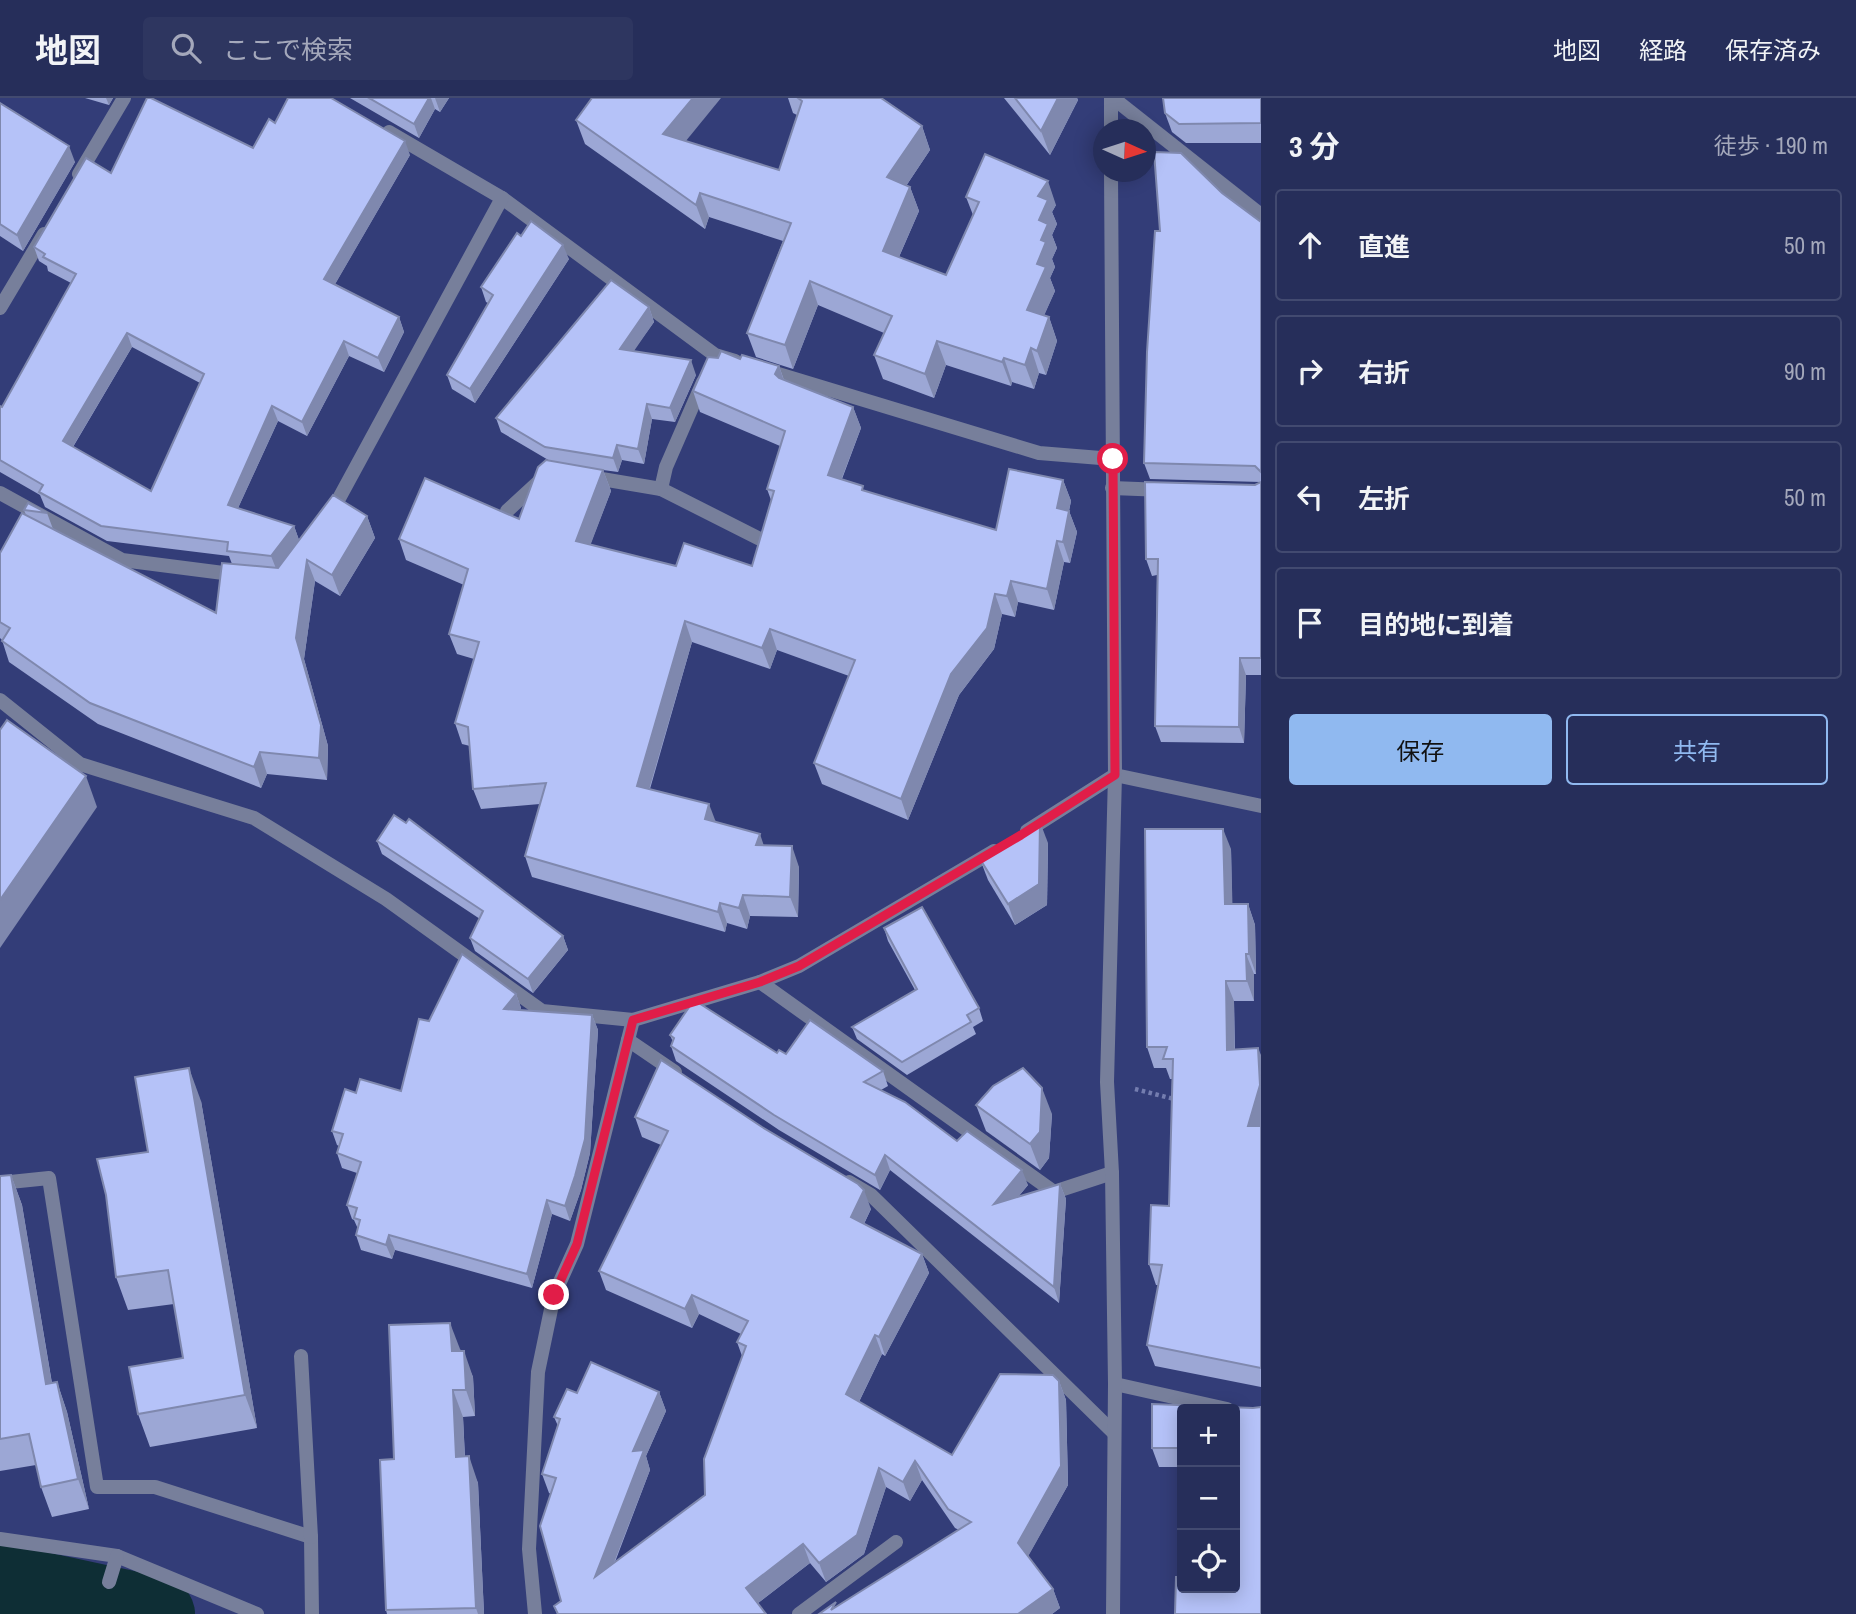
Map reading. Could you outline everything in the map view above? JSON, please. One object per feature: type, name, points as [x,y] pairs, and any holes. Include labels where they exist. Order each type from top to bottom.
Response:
[{"type":"street","points":[[69,191],[124,98]]},
{"type":"street","points":[[1111,119],[1112,98]]},
{"type":"street","points":[[1112,98],[1261,215]]},
{"type":"street","points":[[376,125],[502,198],[715,355],[1039,453],[1113,459]]},
{"type":"street","points":[[1111,182],[1115,775],[1107,1082],[1112,1173],[1115,1384],[1113,1614]]},
{"type":"street","points":[[322,526],[338,504],[502,198]]},
{"type":"street","points":[[0,308],[48,226]]},
{"type":"street","points":[[661,489],[666,467],[715,355]]},
{"type":"street","points":[[507,511],[550,471],[661,489],[764,541]]},
{"type":"street","points":[[1112,488],[1180,490]]},
{"type":"street","points":[[0,493],[122,560],[257,578]]},
{"type":"street","points":[[0,700],[80,764],[254,818],[386,899],[542,1011],[633,1020],[760,982],[810,959],[1021,835],[1115,775],[1261,806]]},
{"type":"street","points":[[760,982],[1054,1192],[1112,1173]]},
{"type":"street","points":[[535,1614],[529,1549],[538,1372],[554,1295],[577,1244],[633,1020]]},
{"type":"street","points":[[628,1040],[684,1078]]},
{"type":"street","points":[[834,1174],[871,1195],[1114,1433]]},
{"type":"street","points":[[0,1183],[49,1178],[96,1487],[155,1488],[311,1537]]},
{"type":"street","points":[[301,1356],[311,1537],[312,1614]]},
{"type":"street","points":[[1115,1384],[1205,1404]]},
{"type":"street","points":[[0,1539],[117,1556],[257,1614]]},
{"type":"street","points":[[799,1614],[895,1542]]},
{"type":"street","points":[[109,1582],[117,1556]]},
{"type":"path","points":[[1107,1082],[1182,1100]]},
{"type":"building","points":[[147,98],[253,148],[269,119],[275,123],[288,98],[331,98],[405,141],[324,279],[399,317],[378,358],[344,341],[302,422],[272,406],[228,505],[294,526],[271,556],[227,551],[228,542],[101,526],[39,492],[43,485],[0,460],[0,406],[2,407],[76,274],[43,257],[45,254],[34,247],[86,158],[111,173]],"holes":[[[127,333],[204,374],[151,491],[63,441]]]},
{"type":"building","points":[[369,98],[429,98],[414,124]]},
{"type":"building","points":[[592,98],[693,98],[663,134],[779,170],[802,101],[798,98],[881,98],[922,126],[887,177],[910,187],[883,251],[946,275],[979,202],[966,197],[985,154],[1048,181],[1038,196],[1048,200],[1039,220],[1048,224],[1041,240],[1046,242],[1037,264],[1046,267],[1027,310],[1049,317],[1037,351],[1031,348],[1025,365],[1004,358],[1002,362],[937,341],[925,374],[874,355],[892,316],[810,281],[785,345],[747,333],[791,223],[700,193],[696,205],[576,120]]},
{"type":"building","points":[[1015,98],[1058,98],[1041,131]]},
{"type":"building","points":[[1163,98],[1261,98],[1261,123],[1179,124],[1165,113]]},
{"type":"building","points":[[0,103],[69,146],[17,235],[0,224]]},
{"type":"building","points":[[1156,152],[1181,153],[1222,193],[1261,222],[1261,472],[1255,466],[1144,463],[1147,352],[1155,231],[1160,231]]},
{"type":"building","points":[[531,221],[563,245],[470,389],[447,375],[493,295],[481,287],[517,233],[521,236]]},
{"type":"building","points":[[611,280],[649,307],[620,349],[691,360],[670,408],[647,404],[638,449],[617,445],[613,458],[545,447],[496,418]]},
{"type":"building","points":[[721,351],[740,359],[742,355],[779,366],[775,374],[779,378],[853,407],[828,475],[863,486],[862,490],[996,530],[1009,469],[1063,480],[1057,508],[1069,511],[1063,542],[1057,541],[1047,589],[1011,581],[1007,596],[995,594],[987,628],[951,674],[901,799],[814,763],[855,660],[770,629],[762,648],[685,621],[637,786],[709,804],[705,819],[760,834],[756,845],[792,846],[790,897],[743,895],[739,908],[720,903],[718,912],[525,856],[546,783],[473,789],[468,727],[455,723],[479,642],[449,634],[468,569],[399,539],[425,478],[519,519],[538,467],[546,460],[603,470],[576,541],[676,566],[684,543],[752,566],[774,491],[767,489],[785,431],[693,391],[708,357],[718,358]]},
{"type":"building","points":[[1145,482],[1255,485],[1261,482],[1261,658],[1240,658],[1239,727],[1155,726],[1158,559],[1146,559]]},
{"type":"building","points":[[333,495],[367,516],[332,575],[307,560],[296,638],[321,725],[319,758],[260,752],[254,767],[90,703],[2,641],[10,628],[0,622],[0,553],[22,513],[216,613],[222,563],[278,568]]},
{"type":"building","points":[[28,503],[47,513],[24,510]]},
{"type":"building","points":[[7,720],[86,776],[0,900],[0,730]]},
{"type":"building","points":[[394,815],[406,823],[409,819],[563,936],[528,979],[470,938],[483,911],[377,841]]},
{"type":"building","points":[[1040,822],[1039,884],[1008,904],[980,859]]},
{"type":"building","points":[[1145,829],[1223,829],[1225,904],[1248,904],[1247,981],[1226,981],[1227,1050],[1258,1048],[1260,1085],[1248,1126],[1261,1126],[1261,1368],[1147,1345],[1162,1265],[1149,1264],[1151,1205],[1169,1206],[1173,1059],[1163,1059],[1167,1047],[1147,1047]]},
{"type":"building","points":[[922,907],[979,1008],[967,1015],[971,1022],[902,1062],[852,1027],[917,989],[884,928]]},
{"type":"building","points":[[462,954],[516,994],[504,1009],[592,1015],[585,1139],[565,1206],[547,1200],[527,1274],[389,1235],[386,1245],[356,1235],[360,1220],[354,1218],[357,1208],[347,1205],[361,1162],[337,1153],[343,1134],[332,1131],[345,1089],[356,1093],[360,1079],[401,1091],[419,1019],[429,1021]]},
{"type":"building","points":[[694,1000],[777,1053],[779,1050],[786,1054],[810,1020],[883,1071],[864,1082],[905,1102],[957,1141],[967,1131],[1022,1170],[994,1204],[1060,1184],[1054,1287],[885,1155],[875,1175],[774,1115],[671,1046],[674,1038],[670,1035]]},
{"type":"building","points":[[661,1060],[762,1127],[858,1184],[864,1190],[851,1217],[922,1254],[879,1337],[875,1335],[846,1394],[952,1455],[1000,1374],[1053,1375],[1059,1381],[1061,1466],[1018,1543],[1053,1589],[1018,1614],[819,1614],[836,1602],[831,1610],[971,1522],[948,1509],[915,1461],[903,1482],[879,1468],[857,1535],[819,1563],[803,1544],[746,1588],[766,1614],[558,1614],[554,1606],[561,1601],[540,1526],[556,1478],[542,1474],[560,1419],[554,1417],[567,1389],[577,1393],[591,1362],[659,1392],[633,1451],[644,1450],[595,1577],[705,1495],[704,1459],[746,1346],[737,1342],[748,1321],[692,1295],[685,1309],[599,1271],[668,1131],[635,1117]]},
{"type":"building","points":[[189,1068],[245,1395],[138,1414],[129,1367],[183,1358],[168,1270],[116,1277],[106,1195],[97,1159],[148,1152],[135,1077]]},
{"type":"building","points":[[1023,1068],[1042,1088],[1040,1132],[1030,1144],[976,1105],[993,1086]]},
{"type":"building","points":[[11,1175],[46,1384],[57,1382],[78,1479],[41,1487],[29,1434],[0,1439],[0,1176]]},
{"type":"building","points":[[450,1323],[452,1351],[464,1351],[466,1390],[453,1390],[456,1457],[469,1456],[476,1608],[386,1610],[380,1460],[394,1459],[389,1325]]},
{"type":"building","points":[[1152,1404],[1177,1405],[1177,1448],[1152,1448]]},
{"type":"building","points":[[1240,1407],[1261,1407],[1261,1614],[1175,1614],[1176,1577],[1177,1593],[1240,1593]]},
{"type":"waterway","points":[[0,1580],[158,1614]]},
{"type":"route","points":[[554,1295],[577,1244],[633,1020],[760,982],[799,966],[1021,835],[1115,775],[1113,459]]}]
